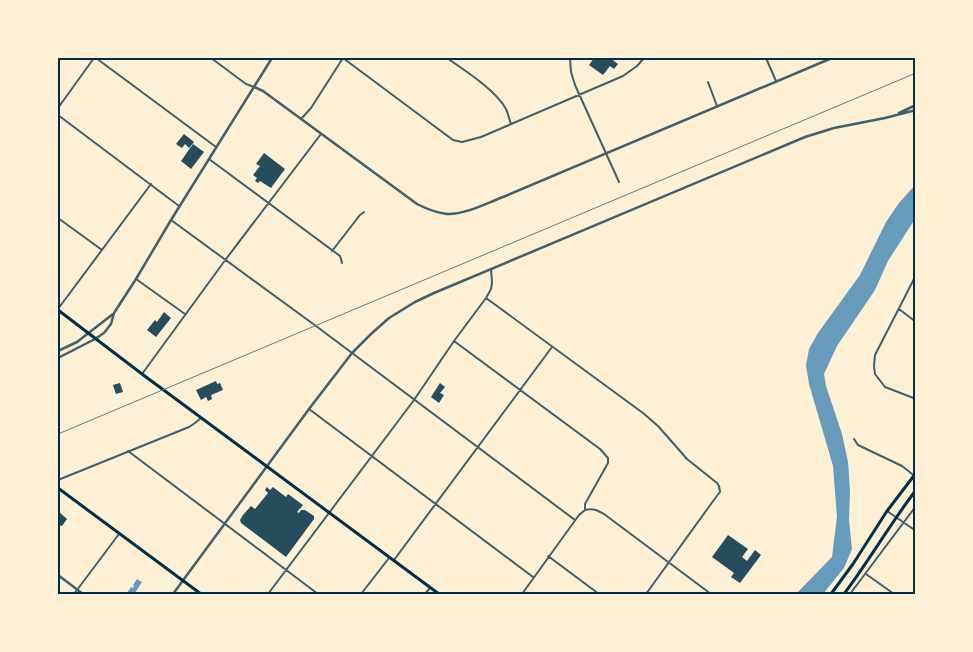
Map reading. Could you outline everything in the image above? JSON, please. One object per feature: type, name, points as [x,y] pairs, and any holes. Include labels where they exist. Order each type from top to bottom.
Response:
[{"type":"main road","points":[[58,310],[439,594]]},
{"type":"main road","points":[[831,594],[887,511],[915,475]]},
{"type":"main road","points":[[58,488],[201,594]]},
{"type":"main road","points":[[844,594],[916,490]]},
{"type":"street","points":[[58,108],[95,58],[216,147]]},
{"type":"street","points":[[210,58],[246,84],[263,91],[417,204],[447,214],[463,212],[832,58]]},
{"type":"street","points":[[58,358],[95,339],[110,324],[114,314],[179,206],[272,58]]},
{"type":"street","points":[[301,119],[311,108],[343,58],[454,140],[462,142],[481,137],[623,76],[637,66],[644,58]]},
{"type":"street","points":[[447,58],[497,97],[506,108],[511,124]]},
{"type":"street","points":[[570,58],[571,72],[579,96],[619,182]]},
{"type":"street","points":[[766,58],[776,82]]},
{"type":"street","points":[[708,82],[718,106]]},
{"type":"street","points":[[895,115],[916,105]]},
{"type":"street","points":[[172,594],[352,353],[371,334],[399,312],[434,293],[805,137],[834,128],[872,122],[916,110]]},
{"type":"street","points":[[58,114],[179,206]]},
{"type":"street","points":[[142,374],[321,134]]},
{"type":"street","points":[[209,159],[340,256],[342,263]]},
{"type":"street","points":[[58,310],[151,184]]},
{"type":"street","points":[[332,251],[364,212]]},
{"type":"street","points":[[58,218],[102,250]]},
{"type":"street","points":[[171,220],[575,520]]},
{"type":"street","points":[[268,594],[414,400],[486,298],[492,283],[490,269]]},
{"type":"street","points":[[916,275],[875,354],[874,366],[875,374],[886,387],[916,399]]},
{"type":"street","points":[[136,279],[186,314]]},
{"type":"street","points":[[486,298],[643,413],[658,426],[687,459],[719,486],[720,492],[646,594]]},
{"type":"street","points":[[899,309],[916,322]]},
{"type":"street","points":[[58,351],[77,342],[114,314]]},
{"type":"street","points":[[454,341],[604,453],[608,458],[608,463],[585,504],[585,510]]},
{"type":"street","points":[[393,561],[552,347]]},
{"type":"street","points":[[309,409],[534,577]]},
{"type":"street","points":[[58,480],[189,427],[201,418]]},
{"type":"street","points":[[854,439],[858,445],[876,452],[915,475]]},
{"type":"street","points":[[128,451],[318,594]]},
{"type":"street","points":[[850,594],[916,506]]},
{"type":"street","points":[[522,594],[579,515],[585,510],[590,509],[604,514],[711,594]]},
{"type":"street","points":[[887,511],[916,531]]},
{"type":"street","points":[[74,594],[120,534]]},
{"type":"street","points":[[548,556],[599,594]]},
{"type":"street","points":[[361,594],[389,558]]},
{"type":"street","points":[[866,574],[894,594]]},
{"type":"street","points":[[58,576],[83,594]]},
{"type":"street","points":[[425,594],[430,588]]},
{"type":"water","points":[[915,185],[915,219],[888,261],[875,290],[837,346],[824,374],[826,386],[842,434],[848,462],[849,520],[852,549],[844,568],[823,594],[796,594],[832,557],[837,517],[833,466],[809,384],[806,365],[809,349],[818,333],[860,275],[886,222]]},
{"type":"water","points":[[137,579],[142,582],[135,593],[128,594],[127,593],[131,587],[133,588]]},
{"type":"building","points":[[594,58],[610,58],[618,64],[614,69],[610,66],[603,75],[589,65]]},
{"type":"building","points":[[184,134],[194,142],[189,148],[185,144],[182,148],[176,144]]},
{"type":"building","points":[[193,144],[204,152],[191,169],[181,161]]},
{"type":"building","points":[[264,153],[285,169],[271,188],[260,181],[258,183],[255,181],[257,178],[253,175],[260,166],[256,164]]},
{"type":"building","points":[[164,312],[171,318],[156,337],[147,330],[155,320],[157,322]]},
{"type":"building","points":[[216,381],[217,384],[220,383],[223,390],[211,395],[212,399],[208,401],[206,397],[201,400],[196,390]]},
{"type":"building","points":[[120,383],[123,392],[116,394],[113,385]]},
{"type":"building","points":[[440,383],[445,387],[440,393],[444,395],[439,403],[431,397]]},
{"type":"building","points":[[267,487],[270,490],[273,487],[286,497],[288,494],[303,505],[297,512],[305,510],[314,516],[314,519],[286,557],[241,523],[240,520],[251,506],[255,509],[268,493],[265,490]]},
{"type":"building","points":[[58,511],[67,519],[62,526],[58,525]]},
{"type":"building","points":[[728,535],[748,549],[742,557],[747,561],[755,550],[761,555],[740,583],[731,577],[734,573],[712,557]]},
{"type":"railway","points":[[58,434],[916,73]]}]
